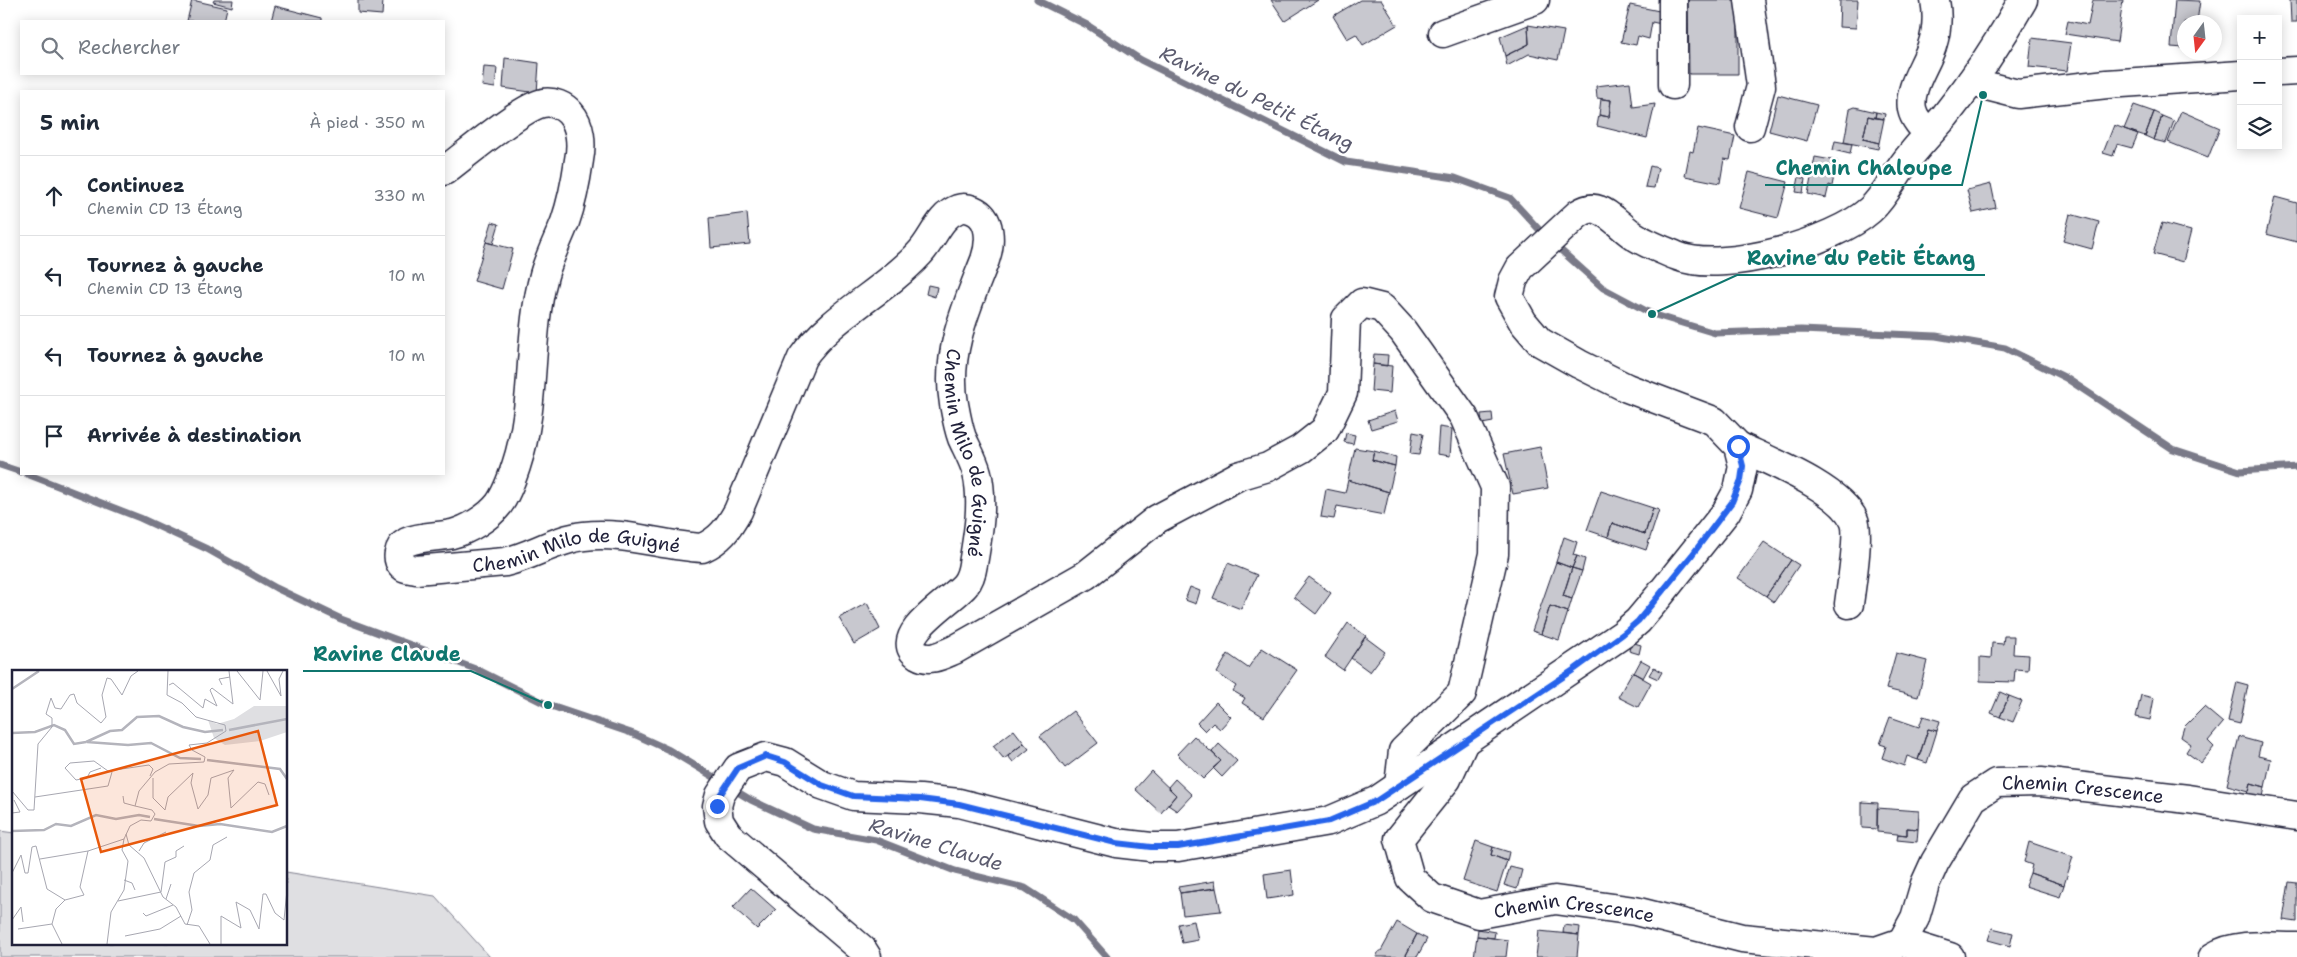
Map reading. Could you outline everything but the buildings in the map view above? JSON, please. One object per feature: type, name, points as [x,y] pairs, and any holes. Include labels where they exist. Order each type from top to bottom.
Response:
[{"type":"street","points":[[1443,33],[1535,0]]},
{"type":"street","points":[[1673,0],[1674,85]]},
{"type":"street","points":[[1749,0],[1761,86],[1750,127]]},
{"type":"street","points":[[1929,134],[1918,123],[1912,110],[1912,97],[1933,45],[1937,21],[1935,0]]},
{"type":"street","points":[[1849,604],[1855,557],[1854,520],[1839,502],[1812,482],[1738,446],[1714,421],[1627,388],[1540,342],[1523,322],[1509,297],[1513,281],[1520,268],[1578,214],[1587,209],[1599,210],[1634,236],[1680,257],[1704,262],[1728,261],[1768,255],[1853,224],[1884,196],[1896,174],[1971,82],[2004,34],[2022,0]]},
{"type":"street","points":[[2282,72],[2297,71]]},
{"type":"street","points":[[1971,82],[2018,94],[2108,84],[2237,75]]},
{"type":"street","name":"Chemin Milo de Guigné","points":[[445,170],[504,125],[542,103],[552,103],[566,108],[575,119],[580,138],[580,158],[570,206],[544,275],[536,316],[528,416],[522,446],[510,483],[499,504],[470,527],[453,534],[407,542],[401,548],[398,555],[399,560],[404,567],[416,570],[511,560],[563,540],[585,536],[617,534],[702,548],[715,543],[727,531],[738,511],[802,358],[814,341],[883,288],[920,254],[945,217],[958,208],[967,207],[979,212],[986,221],[990,236],[987,254],[963,316],[954,348],[952,372],[954,403],[962,436],[977,472],[981,503],[976,549],[972,571],[964,586],[941,604],[913,633],[910,644],[912,652],[922,658],[934,658],[954,650],[1086,575],[1157,518],[1238,476],[1268,467],[1301,449],[1325,430],[1343,393],[1346,319],[1362,303],[1382,308],[1403,331],[1464,417],[1495,487],[1494,554],[1462,693],[1403,751],[1399,785]]},
{"type":"street","points":[[867,957],[862,949],[728,835],[719,821],[717,806],[720,795],[738,768],[766,756],[785,762],[822,785],[846,794],[959,804],[1116,843],[1151,847],[1178,847],[1329,821],[1376,801],[1575,669],[1638,621],[1732,502],[1740,485],[1743,466],[1738,446]]},
{"type":"street","name":"Chemin Crescence","points":[[1464,742],[1447,779],[1399,839],[1410,878],[1432,898],[1479,914],[1555,900],[1635,911],[1742,938],[1841,948],[1876,951],[1902,942],[1915,918],[1925,884],[1973,798],[1996,783],[2041,782],[2188,799],[2297,816]]},
{"type":"street","points":[[1902,942],[1950,957]]},
{"type":"street","points":[[2213,957],[2223,950],[2297,947]]},
{"type":"shaded area","points":[[0,831],[12,833],[12,944],[288,944],[288,872],[435,896],[490,957],[0,957]]},
{"type":"waterway","name":"Ravine du Petit Étang","points":[[1037,0],[1087,25],[1141,60],[1346,162],[1455,178],[1510,198],[1545,236]]},
{"type":"waterway","name":"Ravine du Petit Étang","points":[[1555,245],[1603,288],[1652,314],[1715,333],[1801,330],[1936,336],[2005,348],[2066,378],[2173,449],[2240,471],[2297,467]]},
{"type":"waterway","name":"Ravine Claude","points":[[0,465],[20,472]]},
{"type":"waterway","name":"Ravine Claude","points":[[30,475],[140,518],[207,549],[276,588],[341,619],[478,670],[548,705],[634,734],[669,750],[722,782]]},
{"type":"waterway","name":"Ravine Claude","points":[[731,788],[751,800],[813,829],[876,840],[955,871],[1025,888],[1074,920],[1107,957]]},
{"type":"place","name":"Chemin Chaloupe","points":[[1983,95]]},
{"type":"place","name":"Ravine du Petit Étang","points":[[1652,314]]},
{"type":"place","name":"Ravine Claude","points":[[548,705]]},
{"type":"route","points":[[717,806],[720,795],[738,768],[766,756],[785,762],[822,785],[853,796],[920,799],[959,804],[1116,843],[1151,847],[1178,847],[1329,821],[1376,801],[1575,669],[1638,621],[1732,502],[1738,490],[1743,466],[1738,446]]}]
